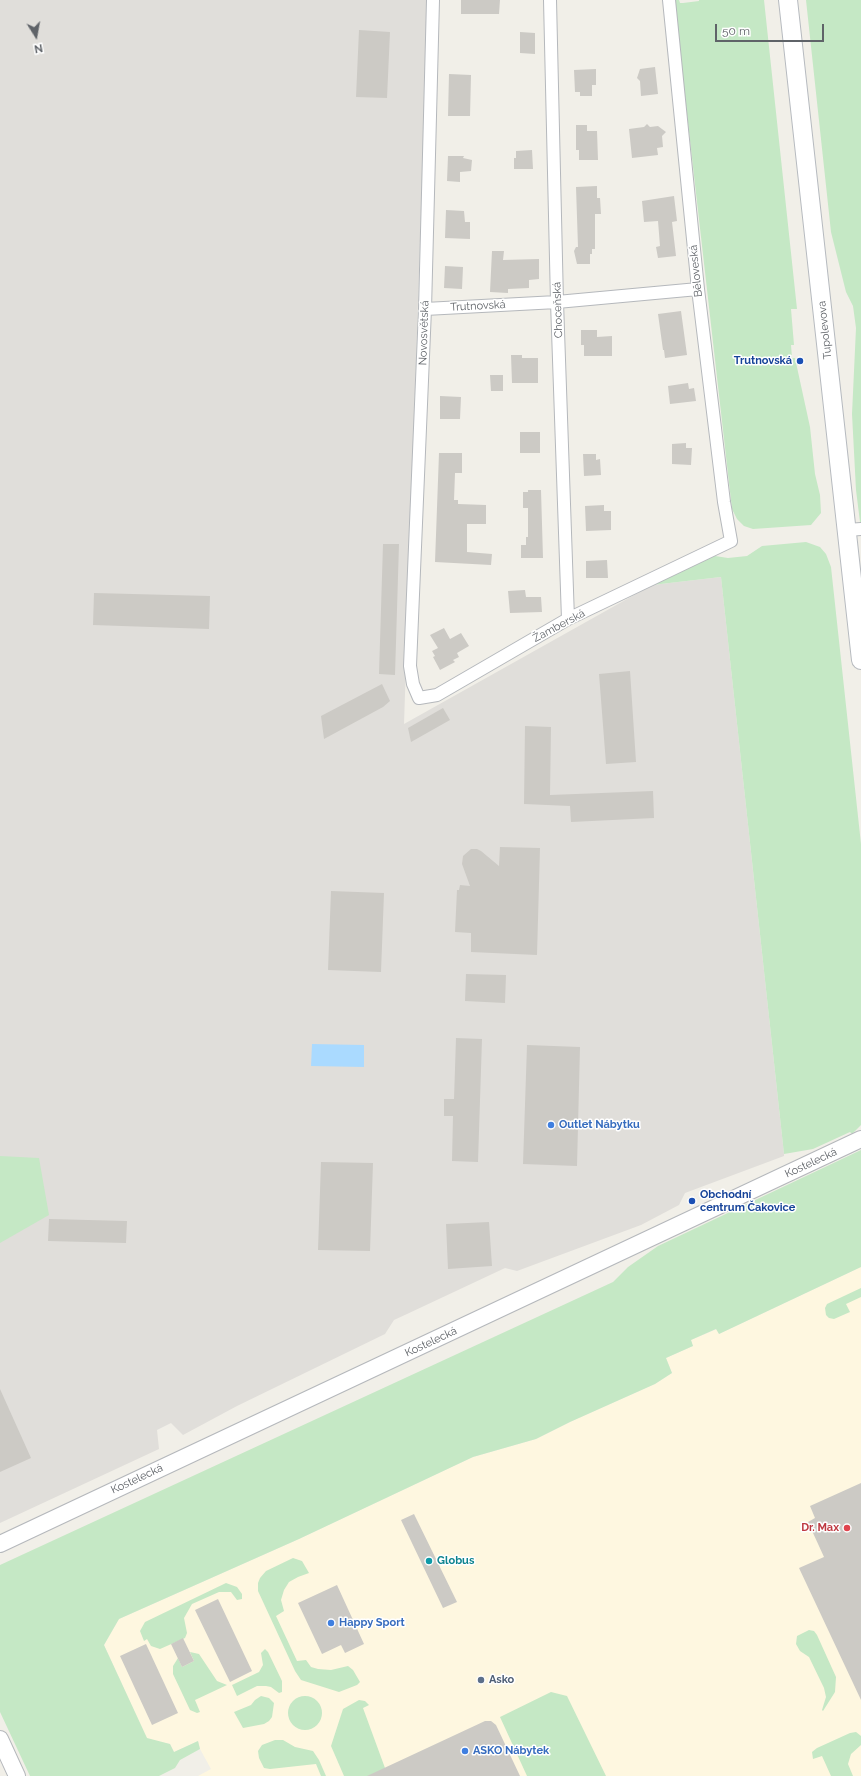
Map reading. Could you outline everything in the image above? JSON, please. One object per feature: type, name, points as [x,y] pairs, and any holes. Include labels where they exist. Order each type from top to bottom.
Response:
[{"type":"main road","name":"Tupolevova","points":[[788,0],[854,529],[861,660]]},
{"type":"street","name":"Novosvětská","points":[[410,666],[425,309],[432,0]]},
{"type":"street","name":"Choceňská","points":[[550,0],[557,302],[568,619]]},
{"type":"street","name":"Běloveská","points":[[669,0],[698,289],[724,502],[731,541]]},
{"type":"street","name":"Trutnovská","points":[[425,309],[557,302],[698,289]]},
{"type":"street","name":"Žamberská","points":[[410,666],[412,684],[419,698],[436,695],[568,619],[731,541]]},
{"type":"street","name":"Kostelecká","points":[[0,1544],[861,1139]]},
{"type":"street","points":[[0,1739],[17,1776]]},
{"type":"shaded area","points":[[0,0],[428,0],[404,724],[652,585],[721,577],[784,1156],[685,1193],[679,1205],[641,1225],[517,1271],[505,1268],[394,1320],[385,1334],[237,1406],[183,1435],[171,1423],[157,1430],[159,1449],[0,1523]]},
{"type":"shaded area","points":[[861,1267],[861,1776],[198,1776],[211,1769],[200,1749],[198,1741],[174,1752],[170,1744],[147,1739],[104,1645],[119,1619],[299,1539],[473,1457],[536,1439],[655,1384],[672,1373],[666,1358],[693,1346],[691,1340],[717,1329],[719,1334]]},
{"type":"green space","points":[[674,0],[679,0],[680,3],[683,3],[699,0],[764,0],[797,309],[791,309],[794,345],[791,345],[792,358],[795,358],[810,427],[815,474],[820,495],[821,513],[811,525],[753,529],[744,526],[737,519],[732,509]]},
{"type":"green space","points":[[806,0],[861,0],[861,530],[856,490],[852,414],[856,328],[853,306],[846,292],[831,232]]},
{"type":"green space","points":[[806,542],[820,547],[826,554],[831,567],[861,844],[861,1125],[852,1134],[850,1132],[813,1149],[784,1154],[721,577],[652,585],[705,557],[715,556],[728,558],[747,556],[762,546]]},
{"type":"green space","points":[[861,1150],[861,1267],[719,1334],[716,1329],[691,1340],[693,1346],[666,1358],[672,1373],[655,1384],[536,1439],[473,1457],[299,1539],[119,1619],[104,1645],[147,1738],[170,1744],[174,1752],[198,1741],[200,1749],[180,1760],[175,1768],[159,1776],[30,1776],[0,1712],[0,1565],[613,1282],[628,1267],[658,1246]]},
{"type":"green space","points":[[0,1156],[39,1158],[49,1215],[0,1243]]},
{"type":"green space","points":[[861,1288],[861,1297],[846,1304],[850,1312],[834,1319],[829,1318],[826,1315],[825,1308],[827,1304]]},
{"type":"green space","points":[[293,1558],[302,1561],[309,1573],[289,1582],[284,1590],[281,1600],[284,1611],[276,1616],[297,1661],[306,1660],[311,1667],[318,1669],[331,1670],[348,1666],[353,1670],[360,1682],[357,1685],[339,1692],[301,1680],[295,1671],[258,1591],[258,1583],[260,1578],[266,1571]]},
{"type":"green space","points":[[226,1583],[237,1587],[242,1594],[242,1599],[237,1600],[231,1592],[219,1592],[192,1604],[184,1618],[187,1633],[185,1638],[160,1649],[151,1646],[147,1639],[144,1641],[140,1631],[145,1622]]},
{"type":"green space","points":[[809,1630],[814,1631],[817,1635],[836,1677],[835,1692],[823,1711],[826,1697],[824,1688],[809,1657],[800,1651],[796,1644],[797,1636]]},
{"type":"green space","points":[[265,1649],[268,1652],[282,1681],[282,1692],[279,1693],[271,1687],[257,1686],[237,1696],[232,1685],[259,1672],[263,1665],[261,1653]]},
{"type":"green space","points":[[190,1652],[199,1654],[217,1681],[227,1685],[195,1700],[200,1712],[197,1713],[190,1710],[173,1674],[173,1666],[178,1658],[182,1667],[194,1661]]},
{"type":"green space","points":[[551,1692],[567,1696],[606,1776],[527,1776],[500,1717]]},
{"type":"green space","points":[[261,1696],[269,1698],[274,1703],[272,1717],[264,1724],[243,1728],[234,1712],[251,1705]]},
{"type":"green space","points":[[302,1696],[308,1696],[312,1697],[319,1703],[322,1713],[321,1720],[315,1727],[308,1730],[302,1730],[298,1729],[291,1723],[288,1716],[288,1710],[289,1706],[295,1699]]},
{"type":"green space","points":[[359,1700],[365,1701],[369,1705],[363,1708],[385,1768],[379,1776],[344,1776],[331,1746],[343,1709]]},
{"type":"green space","points":[[856,1732],[861,1736],[861,1745],[851,1754],[848,1764],[853,1776],[831,1776],[822,1756],[813,1759],[812,1752],[817,1748],[850,1733]]},
{"type":"green space","points":[[275,1740],[283,1740],[295,1747],[313,1751],[326,1776],[321,1776],[316,1764],[270,1769],[264,1768],[259,1758],[258,1751],[262,1745]]},
{"type":"water","points":[[312,1044],[364,1045],[364,1067],[311,1066]]},
{"type":"building","points":[[461,0],[500,0],[499,14],[461,14]]},
{"type":"building","points":[[359,30],[390,32],[387,98],[356,97]]},
{"type":"building","points":[[520,32],[535,33],[535,54],[520,53]]},
{"type":"building","points":[[655,67],[658,94],[641,96],[640,81],[637,78],[640,69]]},
{"type":"building","points":[[596,69],[596,85],[592,85],[592,96],[580,96],[580,92],[575,92],[574,70]]},
{"type":"building","points":[[449,74],[471,75],[470,116],[448,116]]},
{"type":"building","points":[[647,124],[650,127],[658,126],[666,132],[662,136],[663,147],[657,148],[658,155],[632,158],[629,129],[644,127]]},
{"type":"building","points":[[576,125],[587,125],[587,131],[597,131],[598,160],[579,160],[579,150],[576,150]]},
{"type":"building","points":[[532,150],[533,169],[514,169],[514,158],[516,158],[516,151]]},
{"type":"building","points":[[448,156],[464,156],[463,158],[472,160],[471,171],[460,172],[460,182],[447,181]]},
{"type":"building","points":[[597,186],[597,198],[600,198],[601,214],[595,214],[595,249],[592,249],[592,254],[590,254],[590,264],[577,264],[574,251],[576,247],[578,247],[576,187]]},
{"type":"building","points":[[674,196],[677,221],[672,222],[676,256],[658,258],[656,247],[660,246],[658,221],[644,222],[642,201]]},
{"type":"building","points":[[446,210],[464,211],[465,222],[470,222],[470,239],[445,238]]},
{"type":"building","points":[[492,251],[504,251],[503,260],[539,259],[539,279],[529,280],[529,288],[508,289],[508,293],[490,292]]},
{"type":"building","points":[[445,266],[463,267],[462,289],[444,288]]},
{"type":"building","points":[[681,311],[687,355],[665,358],[658,314]]},
{"type":"building","points":[[581,330],[597,330],[597,337],[612,336],[612,356],[584,356],[584,345],[581,345]]},
{"type":"building","points":[[511,355],[522,355],[522,358],[538,358],[538,383],[512,383]]},
{"type":"building","points":[[490,375],[503,375],[503,391],[491,391]]},
{"type":"building","points":[[688,383],[689,389],[694,388],[696,401],[670,404],[668,386]]},
{"type":"building","points":[[440,396],[461,397],[460,419],[440,419]]},
{"type":"building","points":[[520,432],[540,432],[540,453],[520,453]]},
{"type":"building","points":[[686,443],[686,448],[692,448],[691,465],[672,464],[672,444]]},
{"type":"building","points":[[439,453],[462,453],[462,473],[455,473],[454,500],[458,500],[458,504],[486,505],[486,524],[467,524],[467,552],[492,554],[491,565],[435,562]]},
{"type":"building","points":[[583,454],[596,454],[596,460],[600,459],[601,475],[584,476]]},
{"type":"building","points":[[528,490],[541,490],[543,558],[521,558],[521,545],[526,545],[526,537],[528,537],[528,508],[523,508],[523,492],[528,492]]},
{"type":"building","points":[[604,505],[604,511],[611,511],[611,530],[586,531],[585,506]]},
{"type":"building","points":[[383,544],[399,544],[395,675],[379,674]]},
{"type":"building","points":[[607,560],[608,578],[586,578],[586,561]]},
{"type":"building","points":[[525,590],[526,597],[541,597],[542,612],[510,613],[508,591]]},
{"type":"building","points":[[94,593],[210,596],[209,629],[93,625]]},
{"type":"building","points":[[444,628],[450,639],[461,633],[469,646],[457,653],[459,657],[453,660],[455,662],[440,670],[433,657],[435,656],[432,651],[438,648],[430,635]]},
{"type":"building","points":[[630,671],[636,762],[606,764],[599,674]]},
{"type":"building","points":[[382,684],[390,701],[383,707],[324,739],[321,716]]},
{"type":"building","points":[[443,708],[450,720],[411,742],[408,728]]},
{"type":"building","points":[[525,726],[551,727],[550,795],[653,791],[654,818],[571,822],[570,806],[524,804]]},
{"type":"building","points":[[500,847],[540,848],[537,955],[471,952],[471,933],[455,932],[457,890],[459,890],[460,885],[470,886],[462,864],[463,856],[471,849],[477,849],[499,866]]},
{"type":"building","points":[[331,891],[384,893],[381,972],[328,970]]},
{"type":"building","points":[[466,974],[506,975],[505,1003],[465,1001]]},
{"type":"building","points":[[456,1038],[482,1039],[478,1162],[452,1161],[453,1116],[444,1116],[444,1099],[454,1099]]},
{"type":"building","points":[[527,1045],[580,1047],[577,1166],[523,1164]]},
{"type":"building","points":[[321,1162],[373,1163],[370,1251],[318,1250]]},
{"type":"building","points":[[49,1219],[127,1221],[126,1243],[48,1241]]},
{"type":"building","points":[[489,1222],[492,1266],[448,1269],[446,1224]]},
{"type":"building","points":[[0,1389],[31,1458],[0,1472]]},
{"type":"building","points":[[861,1483],[861,1700],[799,1568],[824,1557],[808,1522],[815,1518],[810,1506]]},
{"type":"building","name":"Globus","points":[[414,1514],[457,1602],[443,1608],[401,1520]]},
{"type":"building","name":"Happy Sport","points":[[337,1585],[364,1644],[345,1653],[341,1645],[322,1654],[298,1603]]},
{"type":"building","points":[[218,1599],[252,1671],[230,1682],[195,1610]]},
{"type":"building","points":[[183,1638],[194,1661],[182,1667],[171,1644]]},
{"type":"building","points":[[146,1644],[178,1713],[152,1725],[120,1656]]},
{"type":"building","name":"ASKO Nábytek","points":[[485,1721],[491,1721],[496,1725],[520,1776],[367,1776]]},
{"type":"place","name":"Trutnovská","points":[[800,361]]},
{"type":"place","name":"Outlet Nábytku","points":[[551,1125]]},
{"type":"place","name":"Obchodní centrum Čakovice","points":[[692,1201]]},
{"type":"place","name":"Dr. Max","points":[[847,1528]]},
{"type":"place","name":"Globus","points":[[429,1561]]},
{"type":"place","name":"Happy Sport","points":[[331,1623]]},
{"type":"place","name":"Asko","points":[[481,1680]]},
{"type":"place","name":"ASKO Nábytek","points":[[465,1751]]}]
